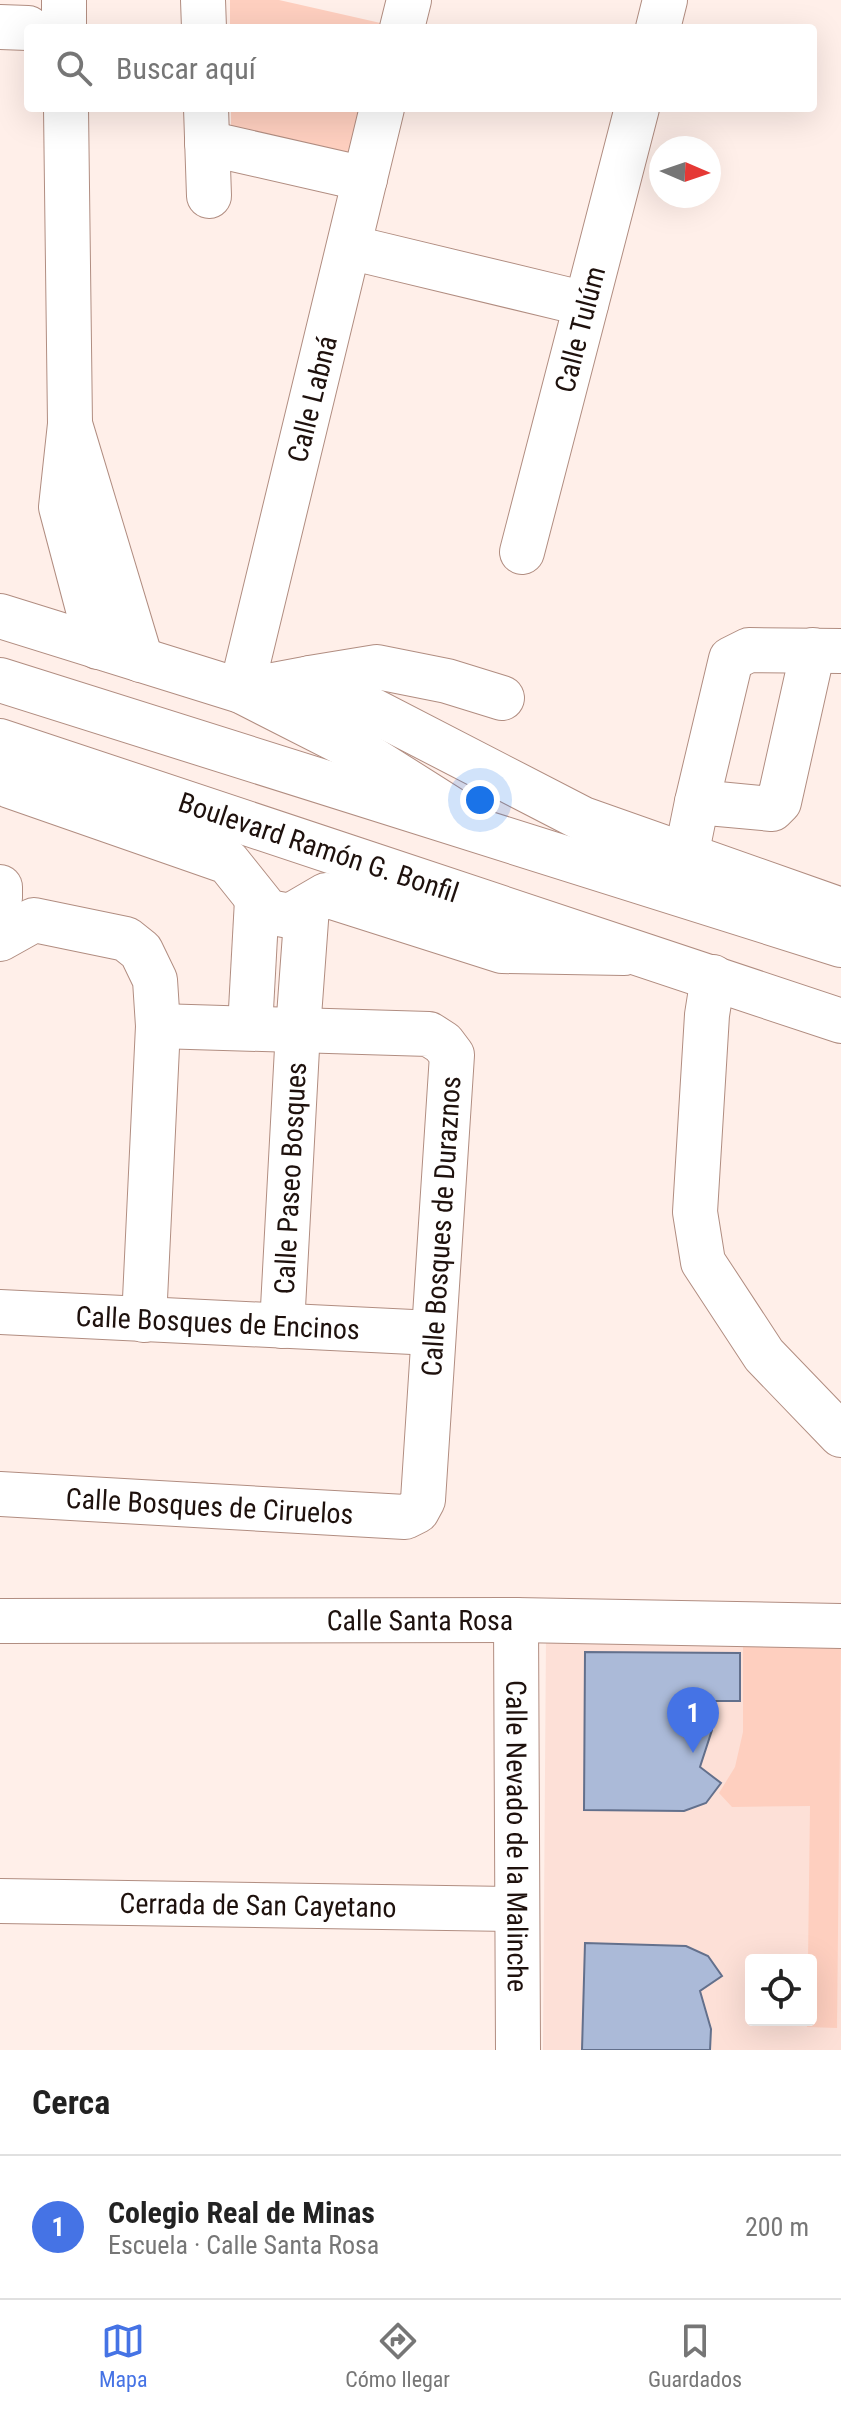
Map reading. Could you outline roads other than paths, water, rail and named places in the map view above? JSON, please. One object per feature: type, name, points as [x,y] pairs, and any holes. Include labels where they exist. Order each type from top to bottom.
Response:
[{"type":"street","points":[[64,0],[64,24]]},
{"type":"street","points":[[203,0],[204,24]]},
{"type":"street","points":[[403,24],[409,0]]},
{"type":"street","points":[[659,24],[665,0]]},
{"type":"street","points":[[0,27],[24,28]]},
{"type":"street","points":[[66,112],[70,424],[61,507],[98,647]]},
{"type":"street","name":"Calle Labná","points":[[241,691],[381,112]]},
{"type":"street","name":"Calle Tulúm","points":[[522,552],[636,112]]},
{"type":"street","points":[[209,196],[207,125],[365,179]]},
{"type":"street","points":[[349,247],[586,304]]},
{"type":"street","points":[[70,424],[141,660]]},
{"type":"street","points":[[0,616],[241,691],[361,752],[496,837]]},
{"type":"street","points":[[686,856],[697,802],[731,659],[749,650],[827,650],[779,802],[772,809],[697,802]]},
{"type":"street","points":[[241,691],[377,667],[447,681],[502,698]]},
{"type":"street","points":[[310,678],[583,819],[841,910]]},
{"type":"street","points":[[0,680],[841,945]]},
{"type":"street","name":"Boulevard Ramón G. Bonfil","points":[[0,741],[840,1021]]},
{"type":"street","name":"Boulevard Ramón G. Bonfil","points":[[0,780],[228,862],[256,916],[268,912],[290,916],[306,925],[326,895],[502,951],[636,954]]},
{"type":"street","points":[[0,887],[0,898]]},
{"type":"street","points":[[250,1028],[256,916]]},
{"type":"street","points":[[0,939],[34,920],[126,939],[141,951],[155,980],[158,1026],[144,1320]]},
{"type":"street","name":"Calle Paseo Bosques","points":[[282,1326],[306,925]]},
{"type":"street","points":[[713,977],[707,1015],[695,1212],[703,1262],[764,1355],[841,1435]]},
{"type":"street","name":"Calle Bosques de Duraznos","points":[[158,1026],[429,1034],[443,1043],[452,1055],[423,1500],[417,1511]]},
{"type":"street","name":"Calle Bosques de Encinos","points":[[0,1312],[433,1333]]},
{"type":"street","name":"Calle Bosques de Ciruelos","points":[[0,1494],[405,1517],[417,1511]]},
{"type":"street","name":"Calle Santa Rosa","points":[[0,1621],[516,1620],[841,1626]]},
{"type":"street","name":"Calle Nevado de la Malinche","points":[[516,1620],[518,2050]]},
{"type":"street","name":"Cerrada de San Cayetano","points":[[0,1901],[517,1909]]},
{"type":"place","name":"Colegio Real de Minas","points":[[693,1753]]}]
